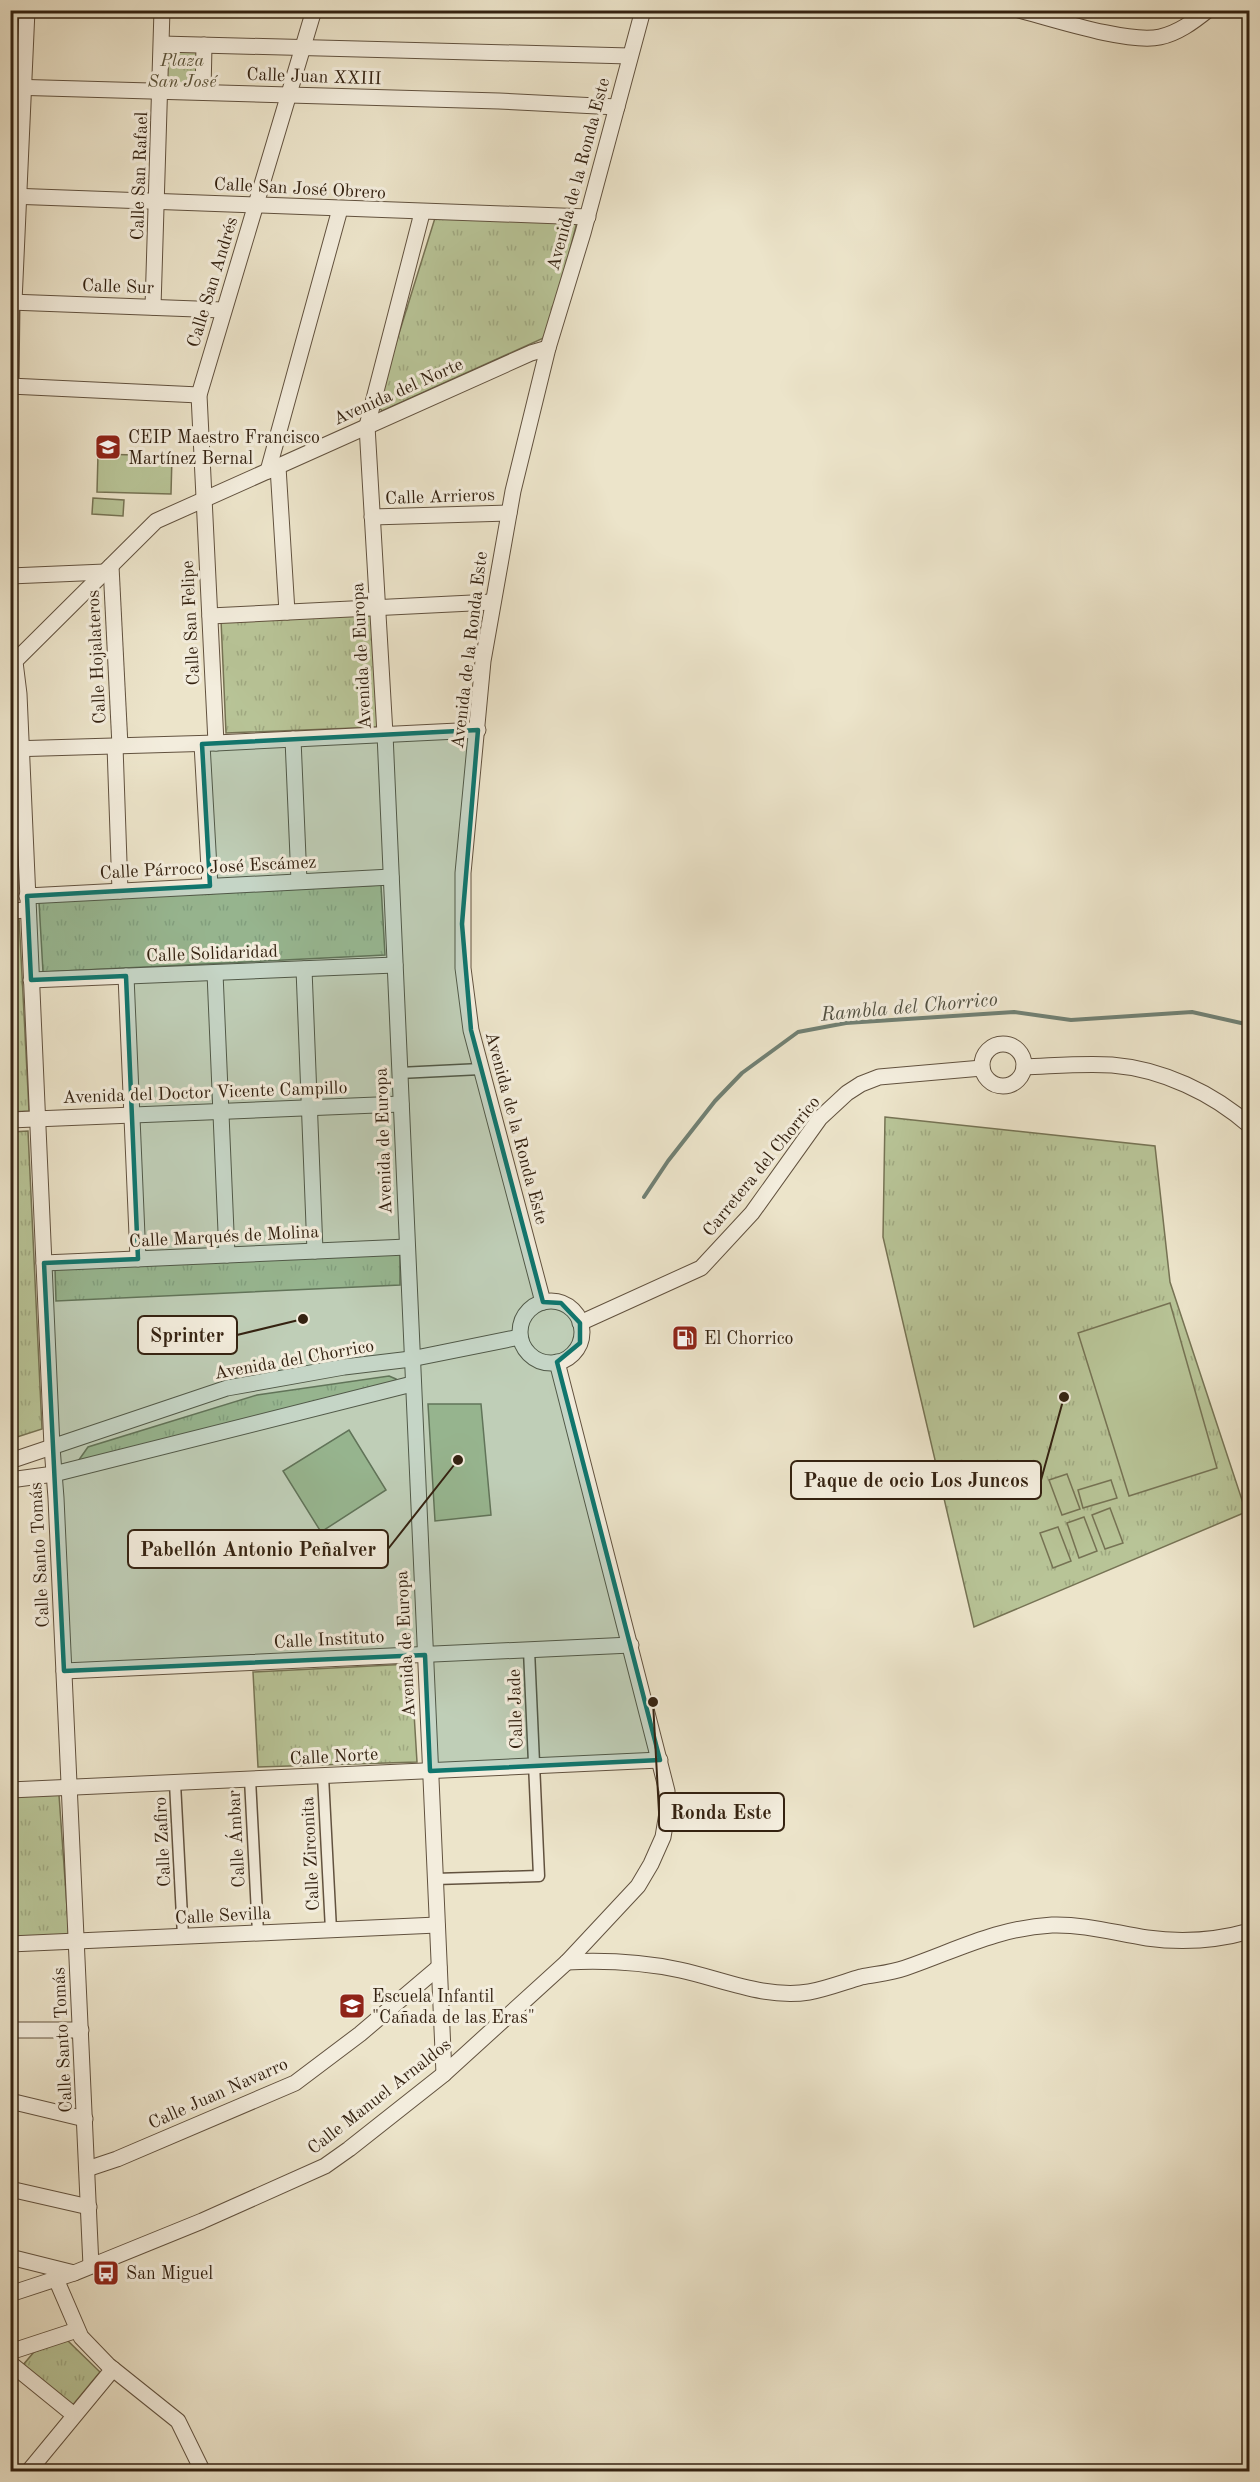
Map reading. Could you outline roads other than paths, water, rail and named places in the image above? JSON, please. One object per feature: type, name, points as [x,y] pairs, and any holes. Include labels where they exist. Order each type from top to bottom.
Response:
[{"type":"street","points":[[27,10],[18,31],[12,386],[199,395]]},
{"type":"street","name":"Calle San Rafael","points":[[153,307],[162,10]]},
{"type":"street","name":"Calle San Andrés","points":[[204,501],[199,395],[314,10]]},
{"type":"street","name":"Avenida de la Ronda Este","points":[[543,1302],[471,1029],[463,968],[463,873],[483,661],[508,513],[548,348],[588,217],[643,10]]},
{"type":"street","points":[[1019,10],[1139,39],[1171,34],[1186,27],[1208,10]]},
{"type":"street","points":[[162,44],[630,56]]},
{"type":"street","points":[[202,92],[204,45]]},
{"type":"street","name":"Calle Juan XXIII","points":[[17,88],[289,94],[617,107]]},
{"type":"street","name":"Calle San José Obrero","points":[[15,196],[422,213],[588,217]]},
{"type":"street","points":[[287,612],[273,469],[340,209]]},
{"type":"street","name":"Avenida de Europa","points":[[422,213],[367,426],[385,734],[444,2074]]},
{"type":"street","name":"Calle Sur","points":[[12,302],[223,310]]},
{"type":"street","name":"Avenida del Norte","points":[[12,663],[156,521],[531,353],[548,348]]},
{"type":"street","name":"Calle San Felipe","points":[[204,501],[210,616],[210,886]]},
{"type":"street","name":"Calle Arrieros","points":[[372,517],[508,513]]},
{"type":"street","points":[[10,576],[108,569]]},
{"type":"street","name":"Calle Hojalateros","points":[[108,569],[118,746],[120,891]]},
{"type":"street","points":[[210,616],[492,602]]},
{"type":"street","name":"Calle Santo Tomás","points":[[12,663],[18,833],[28,903],[91,2266]]},
{"type":"street","points":[[16,749],[209,744],[478,730]]},
{"type":"street","points":[[293,739],[299,881]]},
{"type":"street","name":"Calle Párroco José Escámez","points":[[10,911],[28,903],[120,891],[391,877]]},
{"type":"street","name":"Calle Solidaridad","points":[[31,980],[395,965]]},
{"type":"street","points":[[304,969],[315,1251]]},
{"type":"street","points":[[214,973],[227,1255]]},
{"type":"street","points":[[126,976],[138,1259]]},
{"type":"street","points":[[998,1044],[1005,1044],[1019,1051],[1024,1067],[1017,1081],[1003,1087],[987,1079],[982,1068],[987,1050],[998,1044]]},
{"type":"street","points":[[1024,1067],[1112,1065],[1138,1068],[1198,1091],[1250,1126]]},
{"type":"street","name":"Carretera del Chorrico","points":[[580,1323],[701,1268],[752,1213],[820,1118],[847,1093],[861,1084],[879,1077],[982,1068]]},
{"type":"street","points":[[399,1073],[481,1069]]},
{"type":"street","name":"Avenida del Doctor Vicente Campillo","points":[[10,1120],[401,1104]]},
{"type":"street","name":"Calle Marqués de Molina","points":[[44,1263],[406,1247]]},
{"type":"street","points":[[543,1302],[561,1303],[576,1314],[580,1323],[580,1343],[566,1359],[557,1362],[537,1360],[523,1346],[520,1337],[520,1328],[528,1312],[543,1302]]},
{"type":"street","name":"Avenida del Chorrico","points":[[10,1461],[227,1388],[344,1367],[411,1359],[520,1337]]},
{"type":"street","points":[[557,1362],[667,1791],[667,1813],[663,1837],[651,1864],[638,1886],[567,1962]]},
{"type":"street","points":[[10,1480],[54,1474],[412,1384]]},
{"type":"street","name":"Calle Instituto","points":[[64,1671],[631,1645]]},
{"type":"street","name":"Calle Jade","points":[[435,1879],[539,1876],[529,1650]]},
{"type":"street","name":"Calle Norte","points":[[10,1790],[660,1760]]},
{"type":"street","name":"Calle Zirconita","points":[[323,1776],[331,1930]]},
{"type":"street","name":"Calle Ámbar","points":[[250,1779],[258,1933]]},
{"type":"street","name":"Calle Zafiro","points":[[175,1783],[183,1936]]},
{"type":"street","name":"Calle Sevilla","points":[[10,1944],[437,1925]]},
{"type":"street","points":[[567,1962],[611,1960],[649,1964],[757,1990],[785,1994],[809,1992],[902,1969],[996,1933],[1021,1928],[1056,1925],[1092,1928],[1181,1942],[1218,1940],[1250,1931]]},
{"type":"street","name":"Calle Manuel Arnaldos","points":[[10,2294],[91,2266],[202,2221],[325,2166],[444,2074],[567,1962]]},
{"type":"street","name":"Calle Juan Navarro","points":[[87,2169],[117,2159],[295,2082],[360,2034],[439,1967]]},
{"type":"street","points":[[10,2030],[81,2030]]},
{"type":"street","points":[[10,2101],[85,2119]]},
{"type":"street","points":[[10,2189],[89,2207]]},
{"type":"street","points":[[10,2257],[74,2272]]},
{"type":"street","points":[[56,2279],[77,2330],[112,2369],[177,2421],[203,2472]]},
{"type":"street","points":[[10,2352],[77,2330]]},
{"type":"street","points":[[10,2363],[74,2415]]},
{"type":"street","points":[[28,2472],[112,2369]]},
{"type":"waterway","name":"Rambla del Chorrico","points":[[644,1197],[668,1161],[715,1101],[742,1073],[798,1032],[846,1023],[1014,1012],[1071,1020],[1192,1012],[1250,1025]]},
{"type":"place","name":"CEIP Maestro Francisco Martínez Bernal","points":[[108,447]]},
{"type":"place","name":"Sprinter","points":[[303,1319]]},
{"type":"place","name":"El Chorrico","points":[[685,1338]]},
{"type":"place","name":"Paque de ocio Los Juncos","points":[[1064,1397]]},
{"type":"place","name":"Pabellón Antonio Peñalver","points":[[458,1460]]},
{"type":"place","name":"Ronda Este","points":[[653,1702]]},
{"type":"place","name":"Escuela Infantil \"Cañada de las Eras\"","points":[[352,2006]]},
{"type":"place","name":"San Miguel","points":[[106,2273]]},
{"type":"park label","name":"Plaza San José","points":[[182,70]]}]
